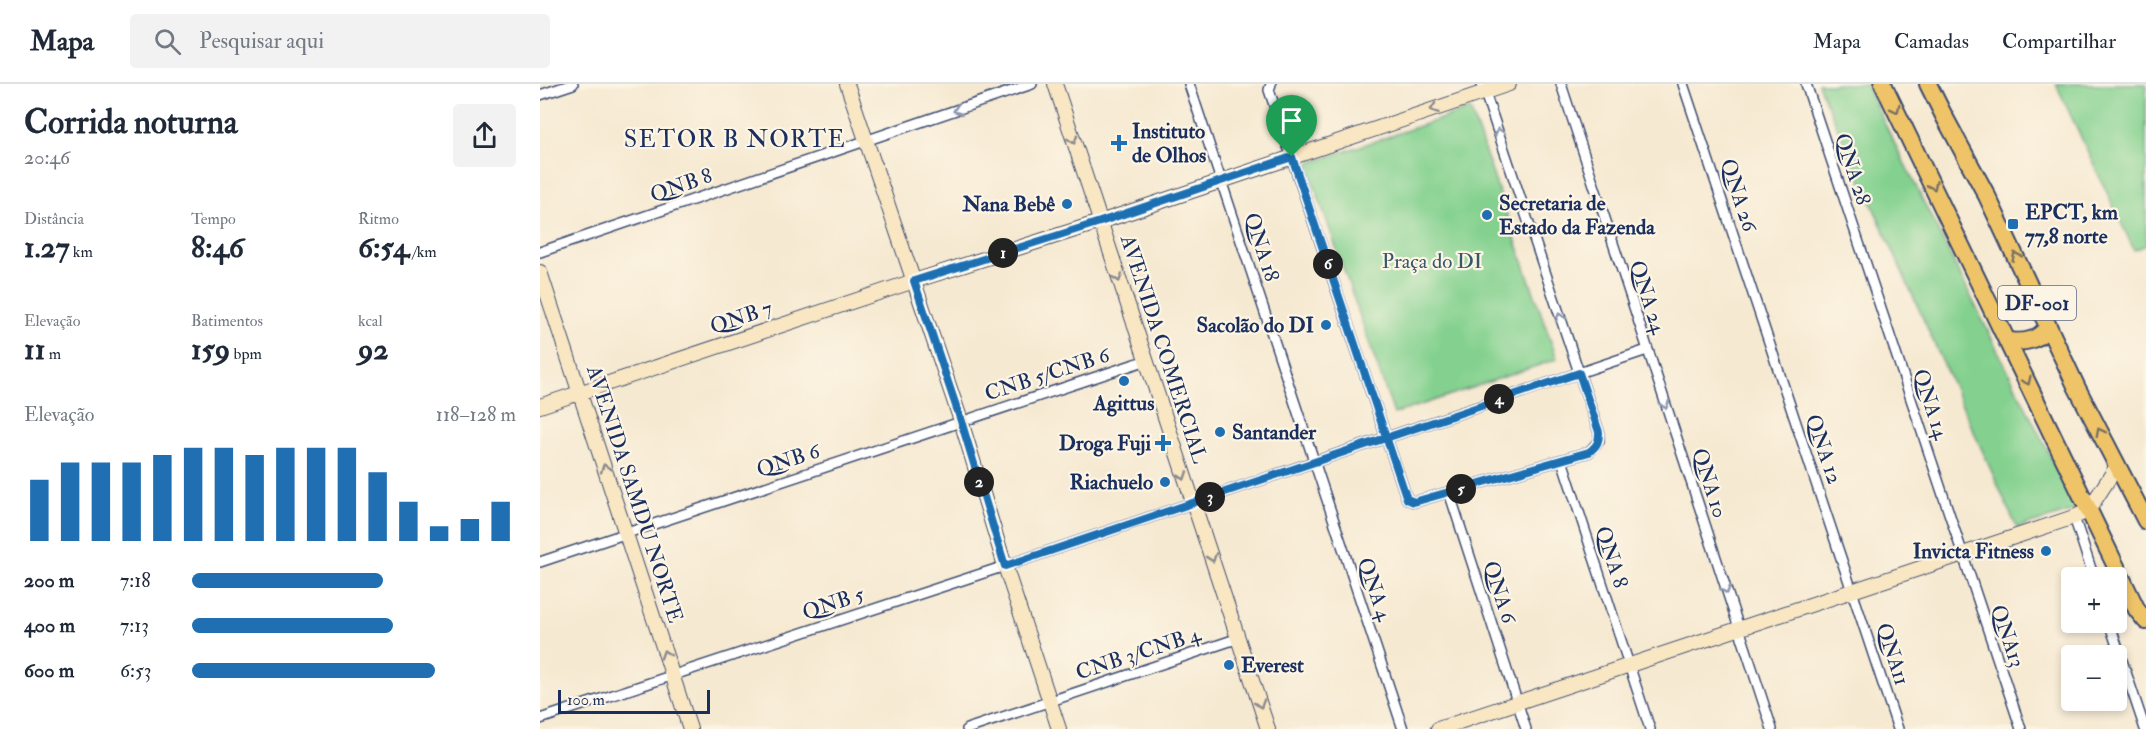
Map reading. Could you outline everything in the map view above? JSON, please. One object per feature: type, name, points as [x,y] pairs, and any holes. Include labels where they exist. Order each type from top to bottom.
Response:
[{"type":"highway","name":"DF-001","points":[[1883,84],[2008,341],[2081,514],[2141,615]]},
{"type":"highway","name":"DF-001","points":[[1928,84],[1987,196],[2048,327],[2146,521]]},
{"type":"highway","points":[[2008,341],[2020,342],[2037,338],[2048,327]]},
{"type":"street","points":[[540,95],[573,84]]},
{"type":"street","points":[[847,84],[961,421],[1005,566],[1059,729]]},
{"type":"street","name":"QNB 8","points":[[540,252],[1032,84]]},
{"type":"street","name":"AVENIDA COMERCIAL","points":[[1054,84],[1144,361],[1268,729]]},
{"type":"street","name":"QNA 18","points":[[1189,84],[1313,461]]},
{"type":"street","points":[[1270,84],[1269,90],[1407,499],[1414,502],[1589,452],[1596,447],[1599,441],[1599,432],[1484,88]]},
{"type":"street","name":"QNB 7","points":[[540,406],[1222,181],[1484,88],[1509,84]]},
{"type":"street","name":"QNA 24","points":[[1561,84],[1647,350]]},
{"type":"street","name":"QNA 26","points":[[1683,84],[1761,318]]},
{"type":"street","name":"QNA 28","points":[[1806,84],[1866,266]]},
{"type":"street","points":[[1935,84],[1943,115]]},
{"type":"street","name":"QNA 14","points":[[1866,266],[1962,554]]},
{"type":"street","name":"AVENIDA SAMDU NORTE","points":[[540,272],[690,729]]},
{"type":"street","name":"QNA 12","points":[[1761,318],[1853,591]]},
{"type":"street","name":"QNB 5","points":[[540,719],[1005,566],[1647,350]]},
{"type":"street","name":"QNA 10","points":[[1647,350],[1772,729]]},
{"type":"street","name":"CNB 5/CNB 6","points":[[961,421],[1144,361]]},
{"type":"street","name":"QNB 6","points":[[540,562],[961,421]]},
{"type":"street","name":"QNA 8","points":[[1562,460],[1650,729]]},
{"type":"street","name":"QNA 4","points":[[1313,461],[1403,729]]},
{"type":"street","points":[[1438,729],[2081,514],[2117,466]]},
{"type":"street","name":"QNA 6","points":[[1449,492],[1526,729]]},
{"type":"street","points":[[2081,514],[2092,567]]},
{"type":"street","name":"QNA13","points":[[1962,554],[2021,729]]},
{"type":"street","name":"QNA11","points":[[1853,591],[1898,729]]},
{"type":"street","points":[[2141,615],[2146,631]]},
{"type":"street","points":[[2113,633],[2145,729]]},
{"type":"street","name":"CNB 3/CNB 4","points":[[967,729],[1239,638]]},
{"type":"green space","points":[[1818,84],[1865,84],[2077,510],[2017,528]]},
{"type":"green space","points":[[2056,84],[2146,84],[2146,245],[2134,250]]},
{"type":"green space","name":"Praça do DI","points":[[1470,109],[1557,359],[1394,414],[1307,164]]},
{"type":"place","name":"Instituto de Olhos","points":[[1119,143]]},
{"type":"place","name":"Nana Bebê","points":[[1067,204]]},
{"type":"place","name":"Secretaria de Estado da Fazenda","points":[[1487,215]]},
{"type":"place","name":"EPCT, km 77,8 norte","points":[[2013,224]]},
{"type":"place","name":"Sacolão do DI","points":[[1326,325]]},
{"type":"place","name":"Agittus","points":[[1124,381]]},
{"type":"place","name":"Santander","points":[[1220,432]]},
{"type":"place","name":"Droga Fuji","points":[[1163,443]]},
{"type":"place","name":"Riachuelo","points":[[1165,482]]},
{"type":"place","name":"Invicta Fitness","points":[[2046,551]]},
{"type":"place","name":"Everest","points":[[1229,665]]},
{"type":"district","name":"SETOR B NORTE","points":[[735,139]]},
{"type":"route","points":[[1292,157],[1100,222],[914,281],[961,421],[1005,566],[1386,436],[1579,373],[1599,432],[1596,447],[1589,452],[1414,502],[1407,499],[1386,436],[1292,157]]}]
